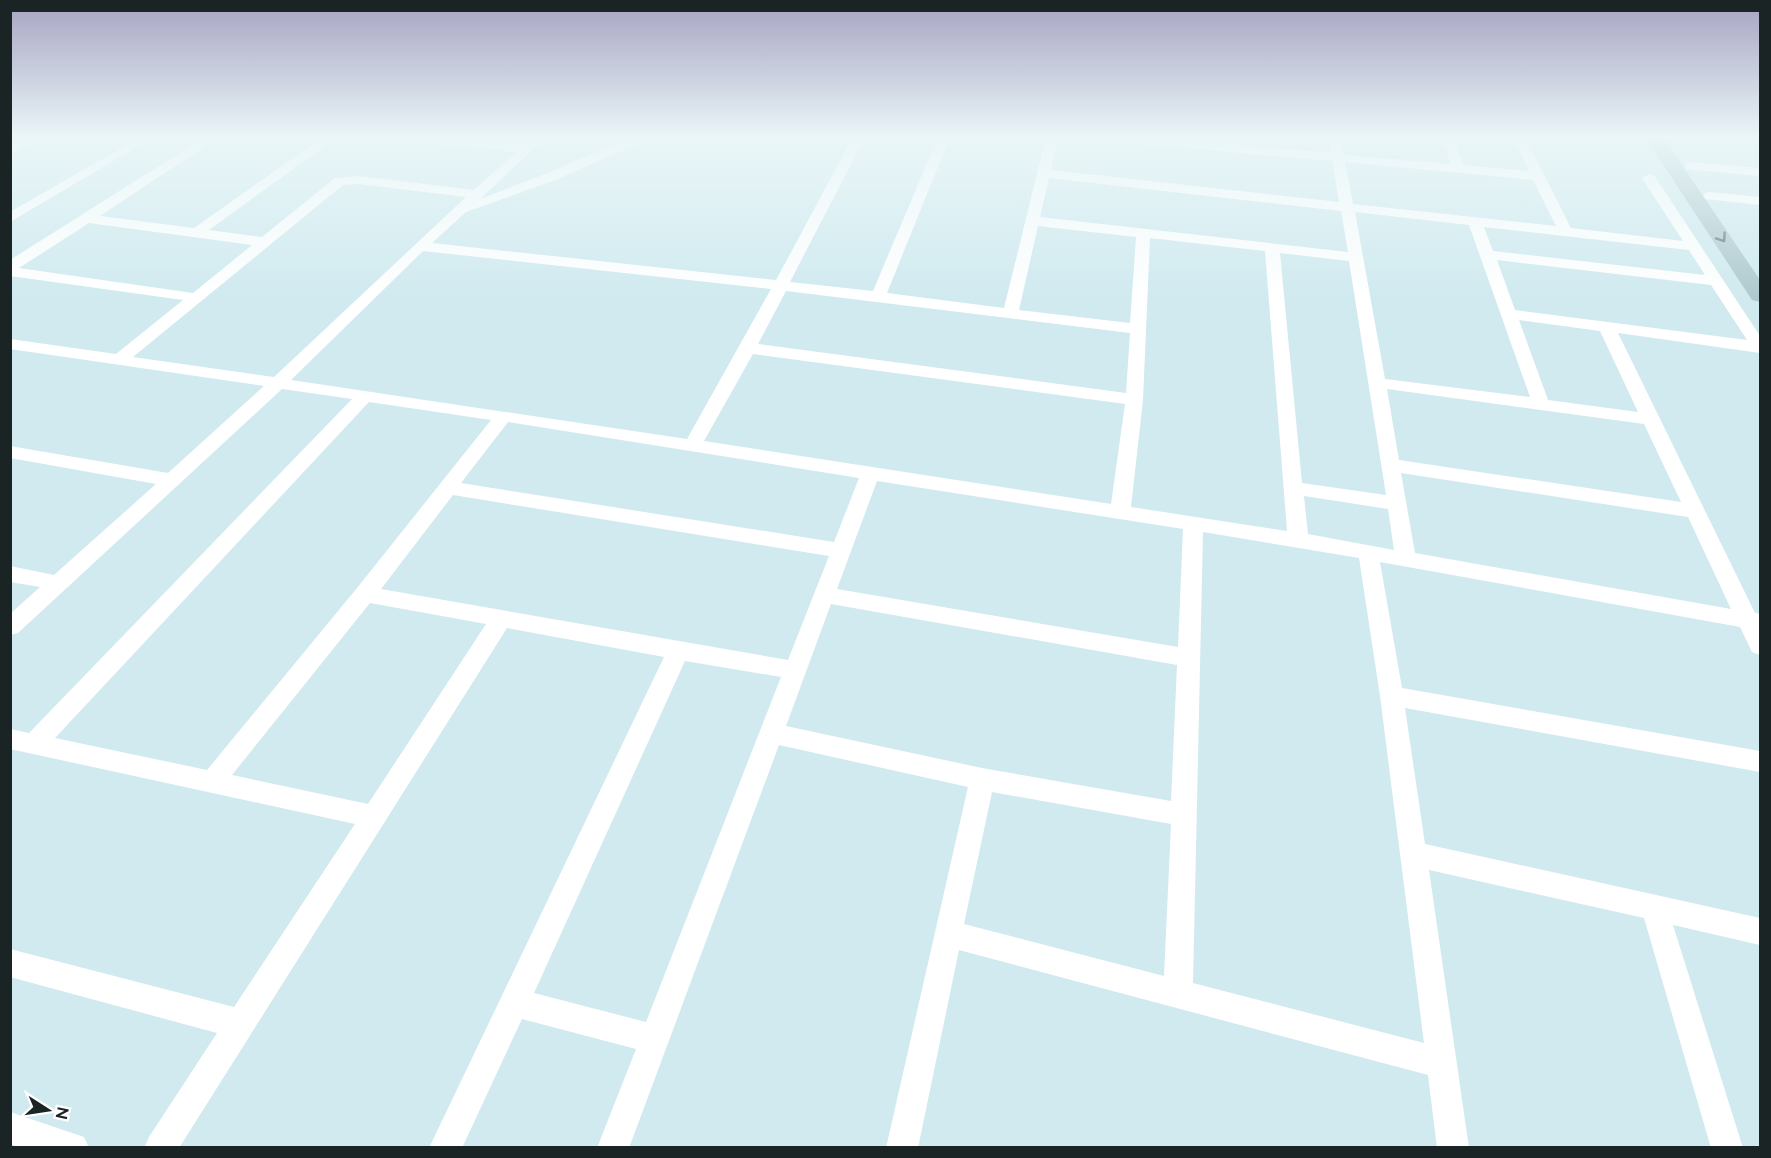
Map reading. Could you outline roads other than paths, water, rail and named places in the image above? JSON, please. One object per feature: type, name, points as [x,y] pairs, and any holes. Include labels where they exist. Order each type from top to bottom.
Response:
[{"type":"main road","points":[[1690,191],[1761,296]]},
{"type":"main road","points":[[1707,191],[1761,267]]},
{"type":"street","points":[[10,218],[56,191]]},
{"type":"street","points":[[10,269],[128,191]]},
{"type":"street","points":[[196,233],[255,191]]},
{"type":"street","points":[[119,360],[329,191]]},
{"type":"street","points":[[449,191],[478,194]]},
{"type":"street","points":[[10,627],[278,383],[420,246],[481,191]]},
{"type":"street","points":[[456,213],[513,191]]},
{"type":"street","points":[[692,446],[748,348],[831,191]]},
{"type":"street","points":[[878,297],[922,191]]},
{"type":"street","points":[[1010,314],[1040,191]]},
{"type":"street","points":[[1205,191],[1692,246]]},
{"type":"street","points":[[1344,191],[1406,558]]},
{"type":"street","points":[[1545,191],[1565,231]]},
{"type":"street","points":[[1657,191],[1760,347]]},
{"type":"street","points":[[1710,196],[1761,201]]},
{"type":"street","points":[[86,218],[265,242]]},
{"type":"street","points":[[1034,221],[1356,257]]},
{"type":"street","points":[[1475,221],[1540,404]]},
{"type":"street","points":[[1120,513],[1134,400],[1143,234]]},
{"type":"street","points":[[420,246],[878,297],[1138,329]]},
{"type":"street","points":[[1272,248],[1298,540]]},
{"type":"street","points":[[1488,255],[1716,281]]},
{"type":"street","points":[[10,269],[198,298]]},
{"type":"street","points":[[1509,314],[1760,347]]},
{"type":"street","points":[[1606,326],[1695,512],[1754,621],[1761,646]]},
{"type":"street","points":[[10,344],[366,395],[1298,540],[1754,621]]},
{"type":"street","points":[[748,348],[1134,400]]},
{"type":"street","points":[[1378,383],[1652,419]]},
{"type":"street","points":[[35,744],[366,395]]},
{"type":"street","points":[[211,783],[365,594],[503,416]]},
{"type":"street","points":[[10,452],[172,480]]},
{"type":"street","points":[[1390,465],[1695,512]]},
{"type":"street","points":[[613,1148],[870,475]]},
{"type":"street","points":[[446,487],[842,551]]},
{"type":"street","points":[[1294,488],[1396,503]]},
{"type":"street","points":[[1178,993],[1193,525]]},
{"type":"street","points":[[1368,552],[1392,696],[1453,1148]]},
{"type":"street","points":[[10,574],[57,583]]},
{"type":"street","points":[[365,594],[796,670]]},
{"type":"street","points":[[825,595],[1187,658]]},
{"type":"street","points":[[160,1148],[503,617]]},
{"type":"street","points":[[445,1148],[515,1003],[678,651]]},
{"type":"street","points":[[1392,696],[1761,761]]},
{"type":"street","points":[[772,733],[982,779],[1184,815]]},
{"type":"street","points":[[10,739],[375,817]]},
{"type":"street","points":[[902,1148],[982,779]]},
{"type":"street","points":[[1413,854],[1761,931]]},
{"type":"street","points":[[1654,907],[1727,1148]]},
{"type":"street","points":[[948,933],[1441,1063]]},
{"type":"street","points":[[10,963],[241,1024]]},
{"type":"street","points":[[515,1003],[653,1039]]},
{"type":"street","points":[[10,1128],[73,1148]]}]
